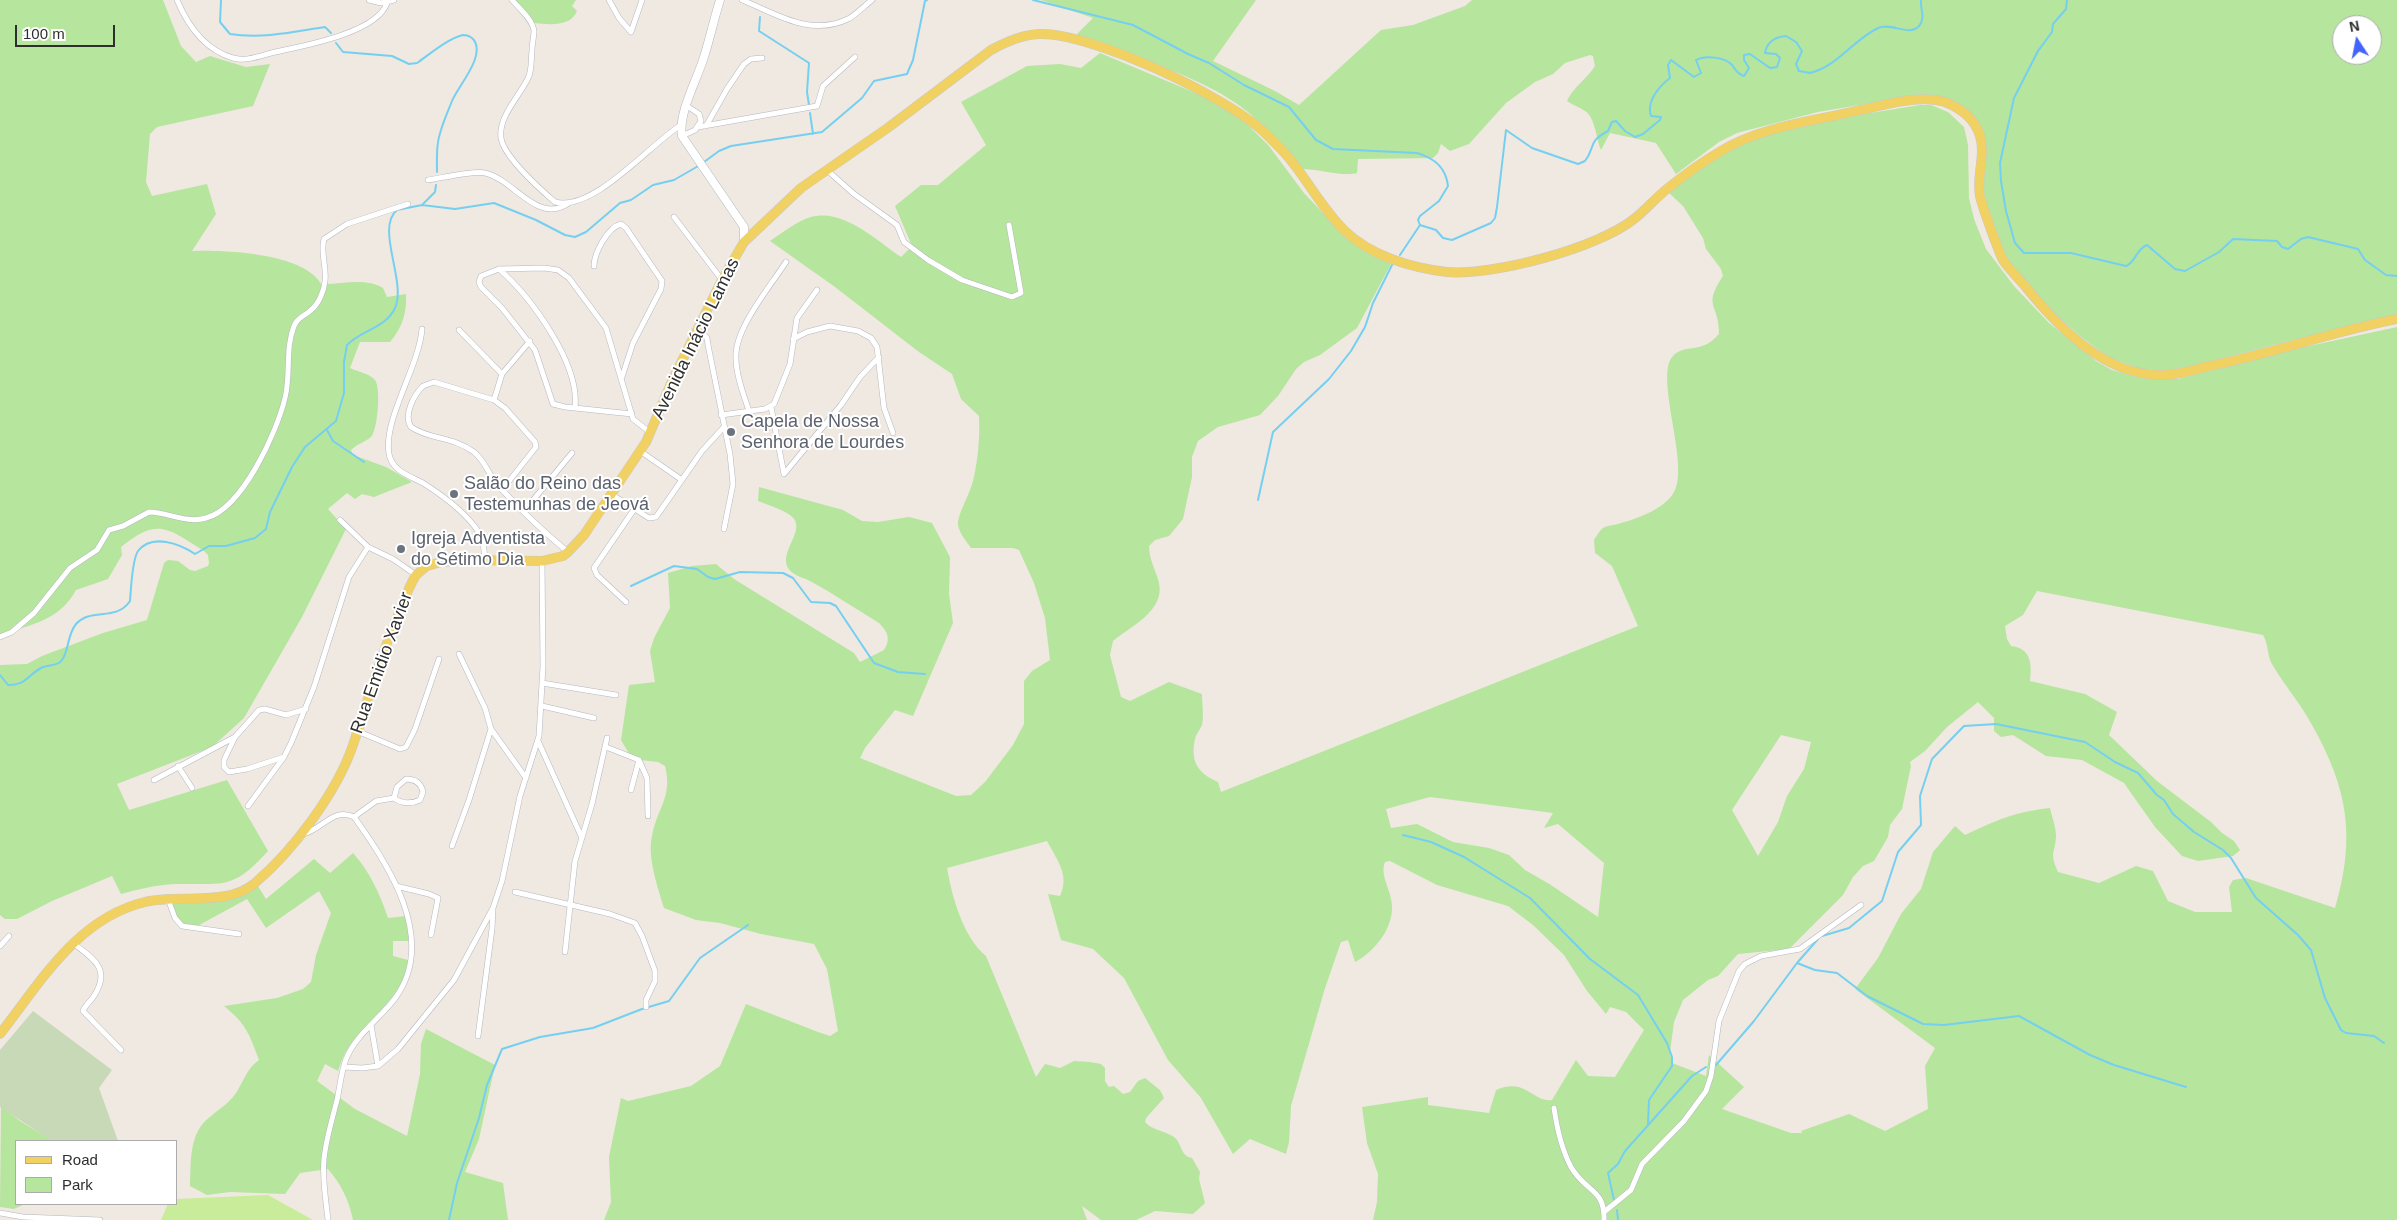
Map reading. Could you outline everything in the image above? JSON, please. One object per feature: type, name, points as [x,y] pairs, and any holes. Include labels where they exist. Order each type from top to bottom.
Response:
[{"type":"main road","points":[[720,0],[704,58],[681,125],[682,136],[744,227],[744,242]]},
{"type":"main road","name":"Avenida Inácio Lamas","points":[[568,552],[584,534],[651,433],[673,379],[722,280],[744,242],[801,188],[991,50],[1009,40],[1028,35],[1058,35],[1106,49],[1214,96],[1259,128],[1291,160],[1327,211],[1348,234],[1373,251],[1408,264],[1450,272],[1499,268],[1546,258],[1592,243],[1631,222],[1672,185],[1723,149],[1751,137],[1878,106],[1914,100],[1940,100],[1964,111],[1980,135],[1982,159],[1979,194],[2004,260],[2034,298],[2075,339],[2106,361],[2134,372],[2166,375],[2245,358],[2397,319]]},
{"type":"main road","name":"Rua Emidio Xavier","points":[[0,1034],[73,942],[104,919],[126,907],[167,898],[214,897],[250,887],[277,862],[300,835],[333,790],[347,760],[381,654],[416,575],[421,570],[434,564],[485,560],[542,561],[563,556],[568,552]]},
{"type":"street","points":[[177,0],[189,25],[207,44],[215,51],[240,60],[346,34],[378,15],[386,3]]},
{"type":"street","points":[[369,0],[386,3],[394,0]]},
{"type":"street","points":[[512,0],[533,27],[532,46],[529,76],[506,117],[501,132],[502,139],[513,158],[555,202],[572,201]]},
{"type":"street","points":[[609,0],[619,18],[631,32],[642,0]]},
{"type":"street","points":[[742,0],[804,26],[829,26],[849,19],[872,0]]},
{"type":"street","points":[[682,136],[698,127],[817,106],[824,86],[855,57]]},
{"type":"street","points":[[706,126],[727,89],[746,62],[762,58]]},
{"type":"street","points":[[687,106],[701,116],[698,127]]},
{"type":"street","points":[[428,180],[487,173],[544,209],[557,210],[572,201],[597,191],[616,179],[664,137],[681,125]]},
{"type":"street","points":[[827,170],[854,194],[897,225],[904,242],[928,260],[962,280],[1012,297],[1021,293],[1009,225]]},
{"type":"street","points":[[0,637],[12,632],[34,613],[70,568],[97,550],[109,530],[123,526],[149,512],[184,519],[206,518],[220,511],[236,496],[259,463],[282,410],[287,386],[289,348],[293,330],[298,320],[316,305],[325,282],[324,239],[347,224],[408,204]]},
{"type":"street","points":[[674,217],[722,280]]},
{"type":"street","points":[[594,266],[596,256],[605,240],[618,225],[622,224],[662,281],[661,290],[630,349],[622,378]]},
{"type":"street","points":[[749,411],[738,373],[736,348],[756,306],[786,262]]},
{"type":"street","points":[[632,414],[553,404],[538,356],[530,341],[479,284],[482,276],[492,270],[499,269],[550,268],[566,275],[606,328],[632,414],[636,422],[651,433]]},
{"type":"street","points":[[499,269],[528,297],[553,338],[573,380],[575,407]]},
{"type":"street","points":[[817,290],[797,318],[790,364],[779,395],[771,408],[784,474],[841,405],[860,377],[879,357]]},
{"type":"street","points":[[793,339],[807,332],[830,326],[858,330],[871,338],[877,347],[884,408],[892,433]]},
{"type":"street","points":[[422,329],[418,354],[404,386],[389,440],[390,457],[399,470],[444,498],[478,531],[484,548],[485,560]]},
{"type":"street","points":[[698,329],[707,338],[723,428],[730,454],[733,484],[724,529]]},
{"type":"street","points":[[459,330],[502,374]]},
{"type":"street","points":[[494,400],[502,374],[530,341]]},
{"type":"street","points":[[502,490],[526,461],[536,445],[505,408],[494,400],[434,382],[425,384],[421,388],[408,415],[411,427],[428,435],[449,439],[468,448],[483,461],[488,472],[502,490],[568,552]]},
{"type":"street","points":[[721,415],[771,408]]},
{"type":"street","points":[[611,494],[649,518],[656,517],[702,451],[723,428]]},
{"type":"street","points":[[640,451],[682,480]]},
{"type":"street","points":[[524,512],[572,453]]},
{"type":"street","points":[[626,602],[597,575],[594,568],[635,508]]},
{"type":"street","points":[[340,520],[368,547],[393,559],[416,575]]},
{"type":"street","points":[[248,806],[284,756],[306,709],[349,577],[368,547]]},
{"type":"street","points":[[344,1067],[362,1068],[378,1066],[398,1049],[445,993],[493,908],[502,881],[526,778],[538,740],[542,706],[542,561]]},
{"type":"street","points":[[460,654],[485,708],[491,728],[526,778]]},
{"type":"street","points":[[357,731],[400,749],[406,747],[415,729],[440,659]]},
{"type":"street","points":[[542,683],[616,695]]},
{"type":"street","points":[[542,706],[594,718]]},
{"type":"street","points":[[284,756],[247,769],[228,771],[224,767],[224,760],[235,737],[259,710],[265,709],[286,715],[306,709]]},
{"type":"street","points":[[452,846],[469,800],[491,728]]},
{"type":"street","points":[[154,780],[235,737]]},
{"type":"street","points":[[565,952],[575,861],[607,738]]},
{"type":"street","points":[[538,740],[582,838]]},
{"type":"street","points":[[606,747],[639,760],[647,778],[648,816]]},
{"type":"street","points":[[631,790],[639,760]]},
{"type":"street","points":[[178,766],[192,788]]},
{"type":"street","points":[[354,817],[376,801],[394,798],[399,801],[414,803],[421,799],[422,789],[418,782],[406,780],[394,790],[394,798]]},
{"type":"street","points":[[300,835],[312,832],[338,815],[345,814],[354,817],[387,865],[411,932],[412,943],[410,966],[396,997],[351,1051],[344,1067],[324,1161],[328,1220]]},
{"type":"street","points":[[396,886],[438,898],[431,935]]},
{"type":"street","points":[[515,892],[610,914],[630,920],[636,925],[655,971],[654,981],[646,1000],[646,1007]]},
{"type":"street","points":[[167,898],[175,918],[182,926],[239,934]]},
{"type":"street","points":[[1604,1212],[1631,1190],[1642,1164],[1684,1121],[1706,1091],[1719,1021],[1739,971],[1745,964],[1761,956],[1800,949],[1861,905]]},
{"type":"street","points":[[478,1036],[493,908]]},
{"type":"street","points":[[0,946],[9,936]]},
{"type":"street","points":[[73,942],[97,962],[102,972],[99,987],[83,1011],[121,1050]]},
{"type":"street","points":[[371,1025],[378,1066]]},
{"type":"street","points":[[1554,1108],[1562,1149],[1582,1183],[1599,1196],[1604,1212],[1604,1220]]},
{"type":"street","points":[[0,1213],[23,1217],[100,1220]]},
{"type":"green space","points":[[0,0],[163,0],[181,46],[196,62],[210,56],[246,67],[270,64],[253,106],[157,127],[150,134],[146,182],[152,196],[207,184],[216,214],[192,251],[223,251],[262,256],[298,266],[312,274],[321,284],[360,282],[383,288],[387,297],[406,294],[406,308],[403,320],[394,337],[390,342],[360,342],[350,368],[373,378],[377,384],[378,391],[377,418],[373,433],[371,437],[351,450],[353,455],[386,467],[412,482],[374,497],[362,494],[355,499],[347,493],[328,509],[346,529],[302,617],[244,718],[212,747],[117,784],[129,810],[227,780],[268,851],[245,873],[236,879],[226,882],[216,884],[161,885],[121,894],[112,876],[52,901],[17,919],[5,919],[0,915],[0,665],[27,664],[42,656],[103,633],[147,620],[164,563],[168,560],[178,561],[190,570],[195,571],[208,566],[209,563],[208,555],[204,551],[181,536],[162,529],[144,532],[121,547],[122,555],[108,579],[76,590],[61,609],[44,620],[0,635]]},
{"type":"green space","points":[[514,0],[576,0],[572,6],[577,11],[574,16],[564,23],[533,23]]},
{"type":"green space","points":[[1041,0],[1256,0],[1213,61],[1275,91],[1299,105],[1381,30],[1413,25],[1465,6],[1472,0],[2397,0],[2397,317],[2167,371],[2141,369],[2108,357],[2053,312],[2012,268],[1986,225],[1980,145],[1967,115],[1919,95],[1818,112],[1737,133],[1719,142],[1676,174],[1656,143],[1610,133],[1601,150],[1591,118],[1583,110],[1567,101],[1573,91],[1595,66],[1593,56],[1590,55],[1565,63],[1553,74],[1535,82],[1506,103],[1469,144],[1450,151],[1441,144],[1438,153],[1433,158],[1358,159],[1357,173],[1351,174],[1302,169],[1257,120],[1240,106],[1222,95],[1203,84],[1160,66],[1075,36],[1093,18]]},
{"type":"green space","points":[[1100,53],[1217,102],[1245,122],[1269,146],[1304,193],[1337,228],[1392,262],[1357,328],[1320,355],[1304,362],[1296,369],[1278,396],[1260,415],[1218,427],[1198,441],[1192,457],[1192,477],[1183,519],[1169,536],[1155,540],[1149,546],[1151,560],[1159,583],[1157,602],[1145,617],[1113,641],[1110,655],[1121,697],[1130,701],[1169,682],[1202,694],[1203,722],[1195,739],[1195,760],[1197,766],[1205,775],[1218,782],[1221,792],[1638,626],[1612,566],[1595,553],[1594,540],[1603,528],[1636,518],[1659,507],[1666,502],[1675,490],[1678,477],[1678,460],[1669,400],[1668,366],[1673,356],[1678,352],[1700,347],[1719,334],[1713,300],[1717,286],[1723,276],[1721,269],[1706,249],[1703,238],[1683,206],[1669,193],[1692,173],[1749,139],[1851,116],[1920,105],[1931,105],[1948,112],[1964,127],[1968,145],[1969,198],[1974,219],[1986,249],[2014,286],[2049,323],[2096,361],[2112,370],[2140,378],[2178,379],[2295,349],[2397,327],[2397,1220],[1373,1220],[1377,1202],[1378,1174],[1367,1143],[1362,1107],[1428,1097],[1428,1105],[1489,1113],[1496,1090],[1515,1086],[1539,1098],[1552,1100],[1576,1060],[1588,1076],[1615,1077],[1644,1030],[1626,1012],[1610,1007],[1606,1014],[1587,991],[1564,955],[1533,925],[1508,906],[1437,885],[1390,861],[1385,862],[1384,876],[1392,908],[1388,927],[1377,944],[1355,962],[1348,940],[1341,942],[1325,988],[1291,1106],[1289,1142],[1286,1154],[1250,1139],[1233,1154],[1201,1098],[1168,1060],[1124,978],[1093,949],[1061,940],[1048,894],[1060,896],[1064,881],[1061,868],[1047,841],[947,868],[955,904],[971,938],[986,956],[1036,1077],[1045,1064],[1060,1068],[1074,1061],[1090,1062],[1101,1064],[1105,1068],[1105,1081],[1109,1087],[1114,1086],[1123,1094],[1130,1092],[1138,1081],[1145,1078],[1160,1090],[1164,1098],[1146,1118],[1145,1122],[1151,1127],[1174,1137],[1185,1155],[1192,1158],[1200,1172],[1199,1179],[1205,1203],[1193,1214],[1155,1211],[1136,1220],[1101,1220],[1082,1206],[1087,1220],[604,1220],[611,1202],[609,1157],[621,1098],[628,1101],[691,1086],[720,1066],[746,1004],[830,1036],[838,1031],[827,969],[814,944],[761,934],[720,923],[696,920],[664,908],[654,872],[651,844],[654,826],[666,794],[667,777],[665,766],[658,762],[632,759],[621,740],[629,685],[655,682],[650,651],[654,638],[670,608],[668,573],[692,566],[716,564],[734,579],[854,653],[860,662],[884,650],[888,639],[885,629],[879,623],[819,586],[793,573],[787,566],[786,559],[796,528],[795,521],[790,515],[779,509],[758,501],[759,487],[843,510],[862,521],[878,522],[909,517],[932,523],[950,557],[949,594],[953,623],[913,716],[895,710],[865,748],[860,758],[956,796],[971,795],[985,782],[1013,745],[1024,724],[1024,681],[1032,671],[1050,660],[1045,618],[1034,583],[1019,550],[1013,548],[971,548],[959,528],[958,521],[973,481],[976,465],[979,416],[961,399],[952,374],[919,352],[835,287],[770,241],[800,221],[823,215],[847,221],[859,227],[901,257],[912,246],[895,206],[921,185],[938,185],[986,145],[961,102],[1027,66],[1060,64],[1081,68]],"holes":[[[2037,591],[2263,635],[2270,661],[2312,725],[2334,771],[2341,792],[2345,814],[2345,858],[2342,882],[2335,908],[2246,878],[2233,880],[2229,887],[2232,912],[2195,912],[2168,901],[2153,871],[2136,866],[2099,883],[2058,872],[2053,856],[2056,833],[2050,808],[2006,817],[1965,835],[1955,826],[1933,852],[1921,889],[1901,914],[1878,958],[1855,989],[1935,1048],[1925,1066],[1928,1109],[1885,1131],[1849,1114],[1801,1131],[1802,1133],[1791,1133],[1722,1109],[1744,1087],[1709,1055],[1706,1076],[1672,1063],[1670,1052],[1674,1022],[1683,1000],[1708,980],[1718,976],[1738,954],[1789,949],[1843,895],[1853,877],[1863,866],[1874,861],[1888,837],[1890,825],[1902,809],[1911,766],[1910,762],[1925,751],[1947,727],[1978,702],[1994,718],[1994,731],[2001,737],[2013,735],[2046,756],[2082,760],[2124,783],[2155,827],[2182,856],[2198,861],[2233,856],[2240,850],[2234,841],[2157,781],[2109,735],[2117,712],[2085,694],[2030,681],[2031,669],[2029,658],[2023,650],[2011,646],[2007,639],[2005,626],[2023,615]],[[1781,735],[1811,742],[1804,769],[1787,796],[1778,822],[1758,856],[1732,810]],[[1430,797],[1553,813],[1544,828],[1558,824],[1604,863],[1598,917],[1525,870],[1509,855],[1489,848],[1453,842],[1417,824],[1391,828],[1386,809]]]},
{"type":"green space","points":[[353,853],[365,868],[374,884],[388,918],[406,916],[410,941],[393,941],[393,956],[408,960],[405,974],[399,986],[345,1053],[338,1071],[325,1064],[317,1081],[355,1109],[407,1136],[420,1074],[421,1044],[426,1029],[495,1065],[479,1139],[465,1172],[503,1183],[508,1220],[353,1220],[344,1193],[328,1169],[300,1173],[285,1194],[230,1192],[207,1195],[190,1186],[191,1155],[197,1133],[204,1122],[233,1097],[250,1068],[259,1060],[246,1030],[224,1006],[277,998],[303,989],[311,982],[316,955],[331,913],[319,891],[266,928],[247,899],[190,930],[176,916],[167,897],[214,899],[256,883],[266,899],[314,859],[330,873]]},
{"type":"green space","points":[[33,1011],[112,1070],[99,1088],[118,1140],[50,1140],[0,1107],[0,1050]]},
{"type":"green space","points":[[1,1106],[20,1121],[51,1140],[15,1140],[15,1205],[23,1205],[14,1209],[0,1207]]},
{"type":"green space","points":[[268,1195],[313,1220],[161,1220],[168,1205],[178,1205],[178,1199]]},
{"type":"waterway","points":[[221,0],[220,22],[230,34],[254,36],[325,27],[331,33]]},
{"type":"waterway","points":[[704,162],[719,151],[731,146],[822,132],[862,98],[874,81],[907,74],[913,60],[925,1],[927,0]]},
{"type":"waterway","points":[[1033,0],[1133,25],[1209,63],[1244,85],[1289,107],[1316,140],[1333,149],[1417,153],[1429,158],[1442,169],[1448,186],[1439,201],[1420,216],[1418,220],[1420,225]]},
{"type":"waterway","points":[[1420,225],[1436,230],[1443,238],[1452,240],[1491,223],[1495,218],[1497,207],[1506,130],[1532,148],[1578,164],[1585,161],[1594,142],[1608,131],[1612,122],[1616,121],[1625,131],[1635,137],[1643,134],[1660,120],[1661,117],[1651,116],[1650,105],[1654,95],[1670,78],[1668,65],[1671,60],[1694,77],[1701,73],[1696,60],[1700,58],[1725,60],[1738,73],[1744,76],[1749,68],[1744,60],[1744,55],[1750,54],[1770,68],[1777,67],[1780,58],[1776,54],[1765,53],[1766,49],[1772,41],[1786,36],[1796,42],[1802,51],[1796,64],[1799,71],[1810,73],[1829,65],[1878,28],[1915,29],[1922,20],[1921,0]]},
{"type":"waterway","points":[[2067,0],[2066,9],[2053,24],[2052,32],[2038,51],[2014,98],[2000,163],[2006,211],[2015,243],[2024,253],[2071,253],[2126,266],[2132,262],[2140,249],[2147,245],[2175,269],[2185,271],[2219,252],[2233,239],[2277,241],[2282,247],[2288,249],[2301,239],[2308,237],[2358,249],[2365,260],[2386,275],[2397,276]]},
{"type":"waterway","points":[[760,17],[759,31],[809,63],[807,92],[809,105]]},
{"type":"waterway","points":[[336,43],[343,52],[392,56],[409,64],[417,63],[457,37],[466,35],[473,39],[476,46],[474,62],[452,101],[439,135],[437,172]]},
{"type":"waterway","points":[[810,113],[813,134]]},
{"type":"waterway","points":[[0,675],[8,685],[14,685],[22,682],[41,668],[58,664],[66,652],[71,633],[76,624],[89,616],[111,613],[124,607],[130,601],[136,555],[138,551],[151,542],[158,541],[174,544],[195,554],[209,546],[226,546],[255,538],[266,529],[270,512],[292,467],[305,447],[336,421],[344,393],[344,362],[347,345],[380,325],[391,315],[395,308],[398,297],[389,229],[391,218],[397,210],[422,205],[455,209],[494,203],[536,220],[565,235],[575,237],[586,232],[620,203],[631,200],[653,185],[674,180],[700,165]]},
{"type":"waterway","points":[[422,205],[435,192],[436,185]]},
{"type":"waterway","points":[[1400,255],[1420,225]]},
{"type":"waterway","points":[[1258,500],[1273,432],[1329,379],[1351,351],[1365,327],[1373,303],[1392,265]]},
{"type":"waterway","points":[[327,430],[333,441],[364,462]]},
{"type":"waterway","points":[[631,586],[674,566],[697,569],[708,577],[715,579],[740,572],[783,573],[793,578],[811,602],[830,603],[836,606],[874,663],[898,672],[925,674]]},
{"type":"waterway","points":[[1822,936],[1849,928],[1882,901],[1898,852],[1921,825],[1920,796],[1932,759],[1964,726],[1996,724],[2085,742],[2115,762],[2138,773],[2157,795],[2164,800],[2173,814],[2194,832],[2223,850],[2231,858],[2256,898],[2298,935],[2311,950],[2325,998],[2341,1030],[2346,1033],[2374,1036],[2384,1043]]},
{"type":"waterway","points":[[1403,835],[1431,842],[1464,857],[1530,898],[1590,959],[1638,995],[1667,1043],[1672,1057],[1672,1066],[1649,1100],[1648,1124]]},
{"type":"waterway","points":[[449,1220],[457,1183],[479,1118],[487,1085],[502,1049],[540,1037],[593,1028],[642,1009],[669,1001],[700,958],[748,925]]},
{"type":"waterway","points":[[1716,1065],[1754,1021],[1797,963],[1818,939]]},
{"type":"waterway","points":[[1797,963],[1815,970],[1837,973],[1867,996],[1923,1024],[1944,1025],[2019,1016],[2090,1055],[2114,1065],[2186,1087]]},
{"type":"waterway","points":[[1614,1200],[1608,1173],[1618,1164],[1625,1151],[1692,1076],[1706,1067]]},
{"type":"waterway","points":[[1617,1210],[1618,1220]]},
{"type":"place","name":"Capela de Nossa Senhora de Lourdes","points":[[731,432]]},
{"type":"place","name":"Salão do Reino das Testemunhas de Jeová","points":[[454,494]]},
{"type":"place","name":"Igreja Adventista do Sétimo Dia","points":[[401,549]]}]
